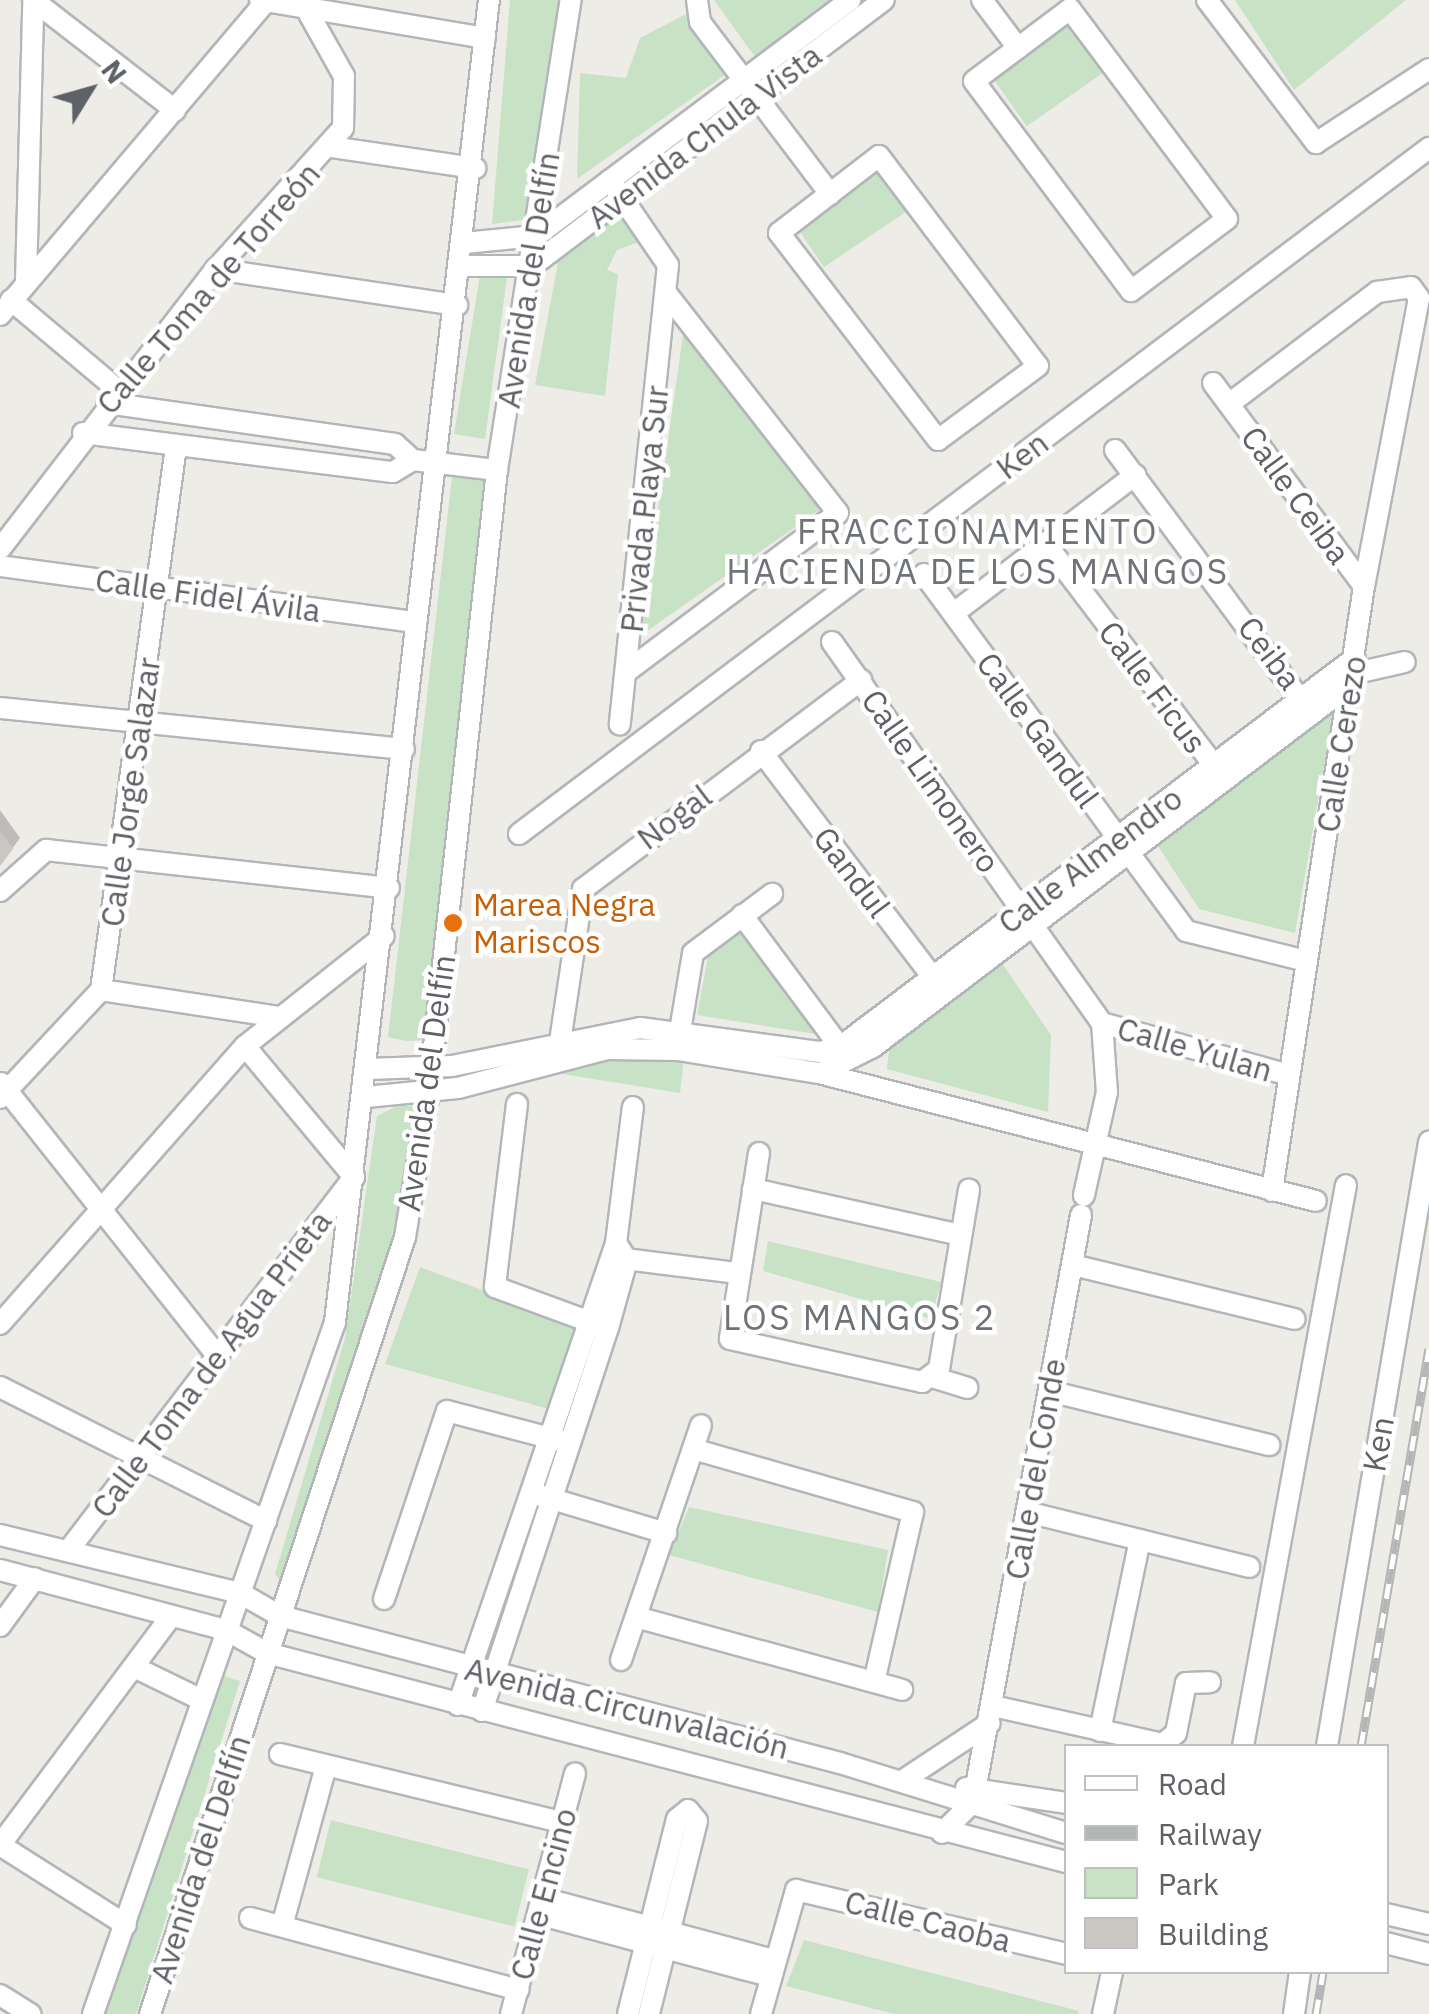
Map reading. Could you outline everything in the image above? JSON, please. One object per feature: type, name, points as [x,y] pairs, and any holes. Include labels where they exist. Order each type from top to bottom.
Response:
[{"type":"street","name":"Avenida del Delfín","points":[[93,2014],[335,1322],[366,1097],[416,622],[475,168],[489,0]]},
{"type":"street","name":"Avenida del Delfín","points":[[150,2014],[267,1653],[391,1293],[430,1092],[497,470],[571,0]]},
{"type":"street","points":[[697,0],[700,22],[830,194]]},
{"type":"street","name":"Avenida Chula Vista","points":[[532,266],[617,188],[750,87],[850,0]]},
{"type":"street","name":"Avenida Chula Vista","points":[[750,87],[884,0]]},
{"type":"street","points":[[982,0],[1018,48]]},
{"type":"street","points":[[1207,0],[1316,142],[1429,69]]},
{"type":"street","points":[[33,2],[176,110]]},
{"type":"street","points":[[26,281],[33,2]]},
{"type":"street","points":[[485,38],[309,14],[262,2],[176,110],[6,308],[113,396],[395,444],[413,460],[497,470]]},
{"type":"street","points":[[1070,9],[1228,219],[1132,291],[974,81],[1018,48],[1070,9]]},
{"type":"street","name":"Calle Toma de Torreón","points":[[0,549],[83,433],[216,269],[332,147],[348,99],[309,14]]},
{"type":"street","points":[[332,147],[475,168]]},
{"type":"street","name":"Ken","points":[[518,834],[1429,148]]},
{"type":"street","points":[[879,156],[1038,366],[938,440],[779,233],[830,194],[879,156]]},
{"type":"street","name":"Avenida Chula Vista","points":[[536,236],[617,188]]},
{"type":"street","name":"Privada Playa Sur","points":[[617,188],[666,253],[667,294],[620,724]]},
{"type":"street","points":[[464,243],[536,236]]},
{"type":"street","points":[[462,266],[532,266]]},
{"type":"street","points":[[216,269],[457,305]]},
{"type":"street","name":"Calle Ceiba","points":[[1229,404],[1377,292],[1411,287],[1419,298]]},
{"type":"street","points":[[626,672],[838,513],[667,294]]},
{"type":"street","name":"Calle Cerezo","points":[[1272,1191],[1364,586],[1419,298]]},
{"type":"street","name":"Calle Ceiba","points":[[1212,383],[1364,586]]},
{"type":"street","points":[[83,433],[393,472],[413,460]]},
{"type":"street","name":"Calle Jorge Salazar","points":[[101,990],[142,722],[176,447]]},
{"type":"street","name":"Ceiba","points":[[1115,450],[1308,708]]},
{"type":"street","points":[[954,613],[1136,475]]},
{"type":"street","name":"Calle Ficus","points":[[1046,544],[1220,774]]},
{"type":"street","name":"Calle Fidel Ávila","points":[[0,566],[416,622]]},
{"type":"street","name":"Calle Gandul","points":[[924,574],[1122,847],[1194,936],[1306,960]]},
{"type":"street","name":"Calle Limonero","points":[[832,642],[1102,1023]]},
{"type":"street","name":"Calle Almendro","points":[[826,1058],[938,985],[1353,672],[1404,662]]},
{"type":"street","name":"Nogal","points":[[557,1060],[584,889],[761,751],[860,680]]},
{"type":"street","points":[[0,708],[404,750]]},
{"type":"street","name":"Gandul","points":[[761,751],[938,985]]},
{"type":"street","points":[[0,891],[20,864],[46,850],[389,888]]},
{"type":"street","points":[[678,1041],[685,966],[772,894]]},
{"type":"street","points":[[742,915],[826,1058]]},
{"type":"street","points":[[0,1324],[245,1046],[384,936]]},
{"type":"street","name":"Calle Almendro","points":[[826,1058],[873,1047],[938,985]]},
{"type":"street","points":[[218,1357],[2,1090],[101,990],[280,1016]]},
{"type":"street","points":[[1096,1149],[1108,1092],[1102,1023]]},
{"type":"street","name":"Calle Yulan","points":[[1102,1023],[1288,1076]]},
{"type":"street","points":[[432,1067],[560,1039],[678,1041],[826,1058],[889,1094],[1316,1202]]},
{"type":"street","points":[[430,1092],[557,1060],[678,1041]]},
{"type":"street","points":[[245,1046],[354,1177]]},
{"type":"street","points":[[873,1047],[889,1094]]},
{"type":"street","name":"Avenida del Delfín","points":[[368,1069],[432,1067]]},
{"type":"street","name":"Avenida del Delfín","points":[[366,1097],[430,1092]]},
{"type":"street","points":[[517,1104],[495,1287],[598,1325]]},
{"type":"street","points":[[458,1705],[470,1668],[499,1620],[598,1325],[618,1253],[633,1107]]},
{"type":"street","name":"Ken","points":[[1327,1744],[1429,1142]]},
{"type":"street","name":"Calle del Conde","points":[[992,1714],[1096,1149]]},
{"type":"street","points":[[758,1154],[728,1334],[734,1344],[932,1377],[967,1388]]},
{"type":"street","name":"Calle Toma de Agua Prieta","points":[[68,1551],[354,1177]]},
{"type":"street","points":[[1243,1744],[1346,1185]]},
{"type":"street","points":[[932,1377],[969,1189]]},
{"type":"street","points":[[754,1190],[961,1235]]},
{"type":"street","points":[[618,1253],[738,1273]]},
{"type":"street","points":[[1072,1265],[1294,1319]]},
{"type":"street","points":[[0,1387],[136,1462],[266,1521]]},
{"type":"street","points":[[1049,1391],[1270,1445]]},
{"type":"street","points":[[384,1599],[441,1416],[455,1408],[559,1441]]},
{"type":"street","points":[[621,1660],[701,1426]]},
{"type":"street","points":[[694,1449],[913,1512],[874,1682]]},
{"type":"street","points":[[542,1496],[666,1533]]},
{"type":"street","points":[[1027,1512],[1249,1567]]},
{"type":"street","name":"Avenida Circunvalación","points":[[0,1535],[240,1593],[280,1616],[470,1668],[943,1793],[974,1794],[1064,1832]]},
{"type":"street","points":[[1100,1731],[1140,1540]]},
{"type":"street","name":"Avenida Circunvalación","points":[[0,1570],[226,1630],[267,1653],[942,1833],[1064,1862]]},
{"type":"street","points":[[0,1626],[35,1578]]},
{"type":"street","points":[[636,1617],[902,1690]]},
{"type":"street","points":[[126,1925],[0,1845],[170,1618]]},
{"type":"street","points":[[482,1711],[496,1674],[499,1620]]},
{"type":"street","points":[[134,1668],[202,1700]]},
{"type":"street","points":[[902,1780],[992,1714],[1170,1742],[1186,1683],[1210,1682]]},
{"type":"street","points":[[942,1833],[974,1794],[992,1714]]},
{"type":"street","points":[[280,1754],[562,1822]]},
{"type":"street","points":[[282,1926],[326,1766]]},
{"type":"street","name":"Calle Encino","points":[[511,2014],[575,1773]]},
{"type":"street","points":[[974,1794],[1064,1803]]},
{"type":"street","points":[[628,2014],[658,1937],[697,1821],[688,1810],[678,1818],[658,1937],[649,2014]]},
{"type":"street","name":"Calle Caoba","points":[[772,1968],[792,1896],[805,1890],[1064,1954]]},
{"type":"street","points":[[540,1906],[772,1968],[760,2014]]},
{"type":"street","points":[[1389,1915],[1429,1924]]},
{"type":"street","points":[[250,1918],[518,1990]]},
{"type":"street","points":[[1389,1944],[1429,1954]]},
{"type":"street","points":[[1103,2014],[1112,1974]]},
{"type":"street","points":[[1294,2014],[1300,1974]]},
{"type":"street","points":[[0,1995],[32,2014]]},
{"type":"green space","points":[[510,0],[561,0],[532,219],[492,224]]},
{"type":"green space","points":[[714,0],[829,0],[755,57]]},
{"type":"green space","points":[[1235,0],[1406,0],[1294,90]]},
{"type":"green space","points":[[688,13],[732,70],[577,179],[580,73],[626,78],[640,38]]},
{"type":"green space","points":[[1068,18],[1105,71],[1027,126],[989,73]]},
{"type":"green space","points":[[883,167],[911,208],[824,267],[796,226]]},
{"type":"green space","points":[[619,207],[650,238],[617,250],[607,270],[618,274],[605,396],[535,385],[560,252]]},
{"type":"green space","points":[[481,269],[508,270],[485,439],[454,434]]},
{"type":"green space","points":[[684,328],[825,506],[640,636]]},
{"type":"green space","points":[[452,477],[489,479],[425,1040],[406,1041],[388,1037]]},
{"type":"green space","points":[[1335,702],[1295,933],[1199,909],[1154,840]]},
{"type":"green space","points":[[743,929],[822,1035],[697,1015],[709,952]]},
{"type":"green space","points":[[1000,960],[1051,1035],[1048,1112],[887,1069],[890,1041]]},
{"type":"green space","points":[[635,1048],[684,1056],[680,1093],[544,1071]]},
{"type":"green space","points":[[399,1105],[418,1106],[382,1288],[283,1585],[275,1574],[345,1338],[377,1116]]},
{"type":"green space","points":[[768,1241],[941,1282],[931,1319],[763,1271]]},
{"type":"green space","points":[[420,1267],[577,1325],[549,1409],[385,1364]]},
{"type":"green space","points":[[689,1507],[888,1550],[878,1612],[669,1555]]},
{"type":"green space","points":[[220,1675],[240,1681],[136,2014],[106,2014]]},
{"type":"green space","points":[[331,1820],[529,1869],[515,1927],[317,1877]]},
{"type":"green space","points":[[804,1940],[1079,2011],[894,2014],[786,1986]]},
{"type":"building","points":[[0,831],[13,849],[0,866]]},
{"type":"railway","points":[[1361,1744],[1429,1349]]},
{"type":"railway","points":[[1316,2014],[1323,1974]]},
{"type":"place","name":"Marea Negra Mariscos","points":[[453,923]]},
{"type":"district","name":"FRACCIONAMIENTO HACIENDA DE LOS MANGOS","points":[[978,551]]},
{"type":"district","name":"LOS MANGOS 2","points":[[860,1317]]}]
